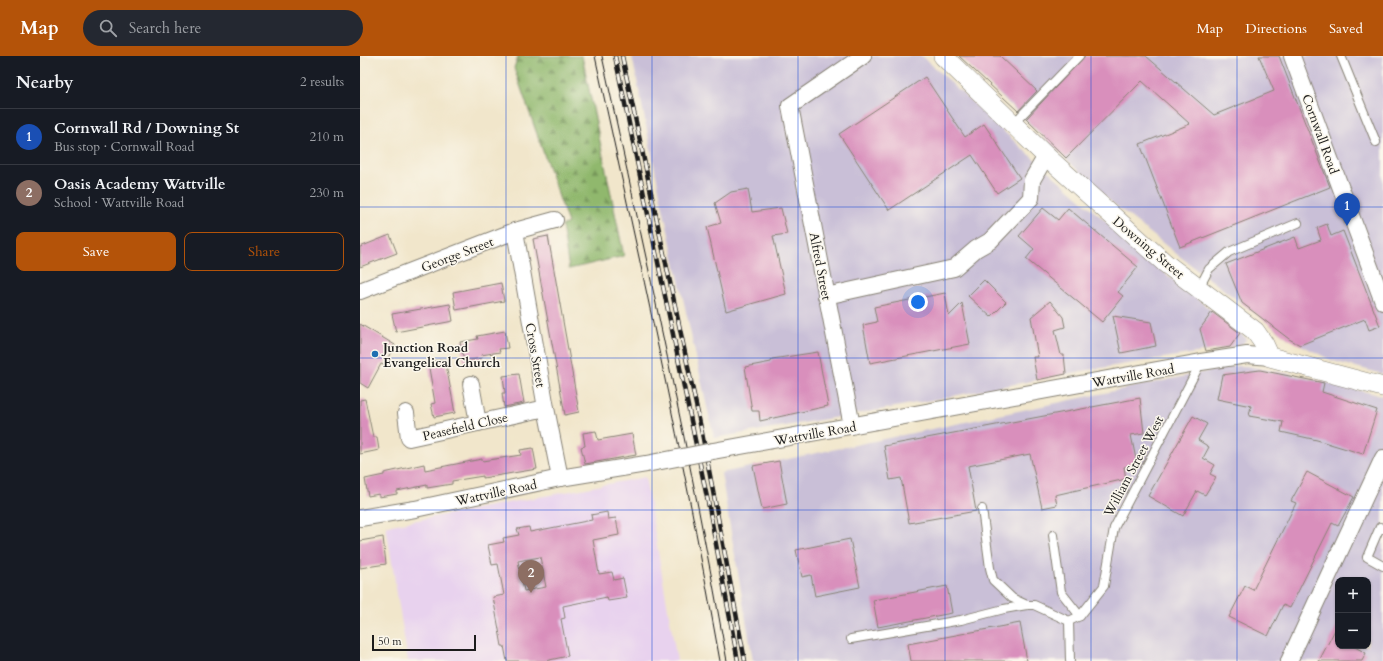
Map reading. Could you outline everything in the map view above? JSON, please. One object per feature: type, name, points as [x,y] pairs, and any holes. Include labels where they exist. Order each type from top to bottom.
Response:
[{"type":"street","name":"Alfred Street","points":[[852,426],[790,106],[863,56]]},
{"type":"street","name":"Downing Street","points":[[943,56],[1046,156],[1165,263],[1255,331],[1264,344],[1270,357]]},
{"type":"street","name":"Cornwall Road","points":[[1293,56],[1383,302]]},
{"type":"street","points":[[826,296],[954,268],[976,249],[990,241],[1031,198],[1032,180],[1046,156]]},
{"type":"street","name":"George Street","points":[[360,292],[515,231],[555,220]]},
{"type":"street","name":"Cross Street","points":[[515,231],[546,408],[560,478]]},
{"type":"street","name":"Wattville Road","points":[[360,518],[415,509],[560,478],[646,464],[1201,362],[1247,355],[1270,357]]},
{"type":"street","points":[[1270,357],[1383,387]]},
{"type":"street","points":[[471,384],[478,423]]},
{"type":"street","name":"Peasefield Close","points":[[406,413],[409,438],[546,408]]},
{"type":"street","points":[[1289,661],[1383,458]]},
{"type":"lane","points":[[1013,124],[1079,56]]},
{"type":"lane","points":[[1341,56],[1376,142]]},
{"type":"lane","points":[[1199,288],[1209,270],[1229,252],[1298,223]]},
{"type":"lane","name":"William Street West","points":[[1080,616],[1104,586],[1114,528],[1201,362]]},
{"type":"lane","points":[[982,509],[993,580],[1012,598],[1027,605]]},
{"type":"lane","points":[[1383,529],[1380,527],[1367,557],[1383,566]]},
{"type":"lane","points":[[851,639],[961,620],[1027,605],[1034,605],[1069,621],[1080,616],[1061,592],[1053,534]]},
{"type":"lane","points":[[1069,621],[1070,661]]},
{"type":"shaded area","points":[[632,56],[922,56],[1024,150],[1166,274],[1247,339],[1240,346],[1088,370],[885,409],[714,438],[661,199]]},
{"type":"shaded area","points":[[959,56],[1383,56],[1383,374],[1333,361],[1289,339],[1174,252],[1109,200]]},
{"type":"shaded area","points":[[1234,366],[1247,366],[1295,375],[1383,396],[1383,661],[753,661],[721,473]]},
{"type":"shaded area","points":[[645,477],[677,661],[408,661],[386,526]]},
{"type":"green space","points":[[518,56],[582,56],[624,256],[569,269],[562,226],[568,223],[514,68]]},
{"type":"building","points":[[959,56],[1000,56],[1037,91],[1018,111]]},
{"type":"building","points":[[1085,56],[1146,56],[1214,115],[1274,91],[1259,56],[1279,56],[1330,187],[1180,247],[1140,144],[1190,124],[1142,81],[1066,158],[1026,119]]},
{"type":"building","points":[[925,77],[965,137],[984,124],[1020,178],[997,193],[972,155],[889,210],[839,134]]},
{"type":"building","points":[[748,189],[752,212],[781,208],[787,234],[773,236],[786,294],[726,311],[707,227],[721,223],[715,203],[731,192]]},
{"type":"building","points":[[1043,208],[1058,220],[1068,208],[1138,267],[1118,292],[1123,296],[1102,322],[1026,259],[1034,249],[1019,236]]},
{"type":"building","points":[[1327,224],[1331,236],[1343,231],[1380,326],[1369,330],[1365,319],[1300,345],[1289,339],[1242,303],[1226,264],[1295,237],[1299,248],[1321,240],[1317,228]]},
{"type":"building","points":[[390,235],[397,253],[360,267],[360,247]]},
{"type":"building","points":[[548,236],[579,412],[565,415],[533,239]]},
{"type":"building","points":[[984,280],[1006,302],[991,317],[968,296]]},
{"type":"building","points":[[501,283],[504,301],[456,310],[453,292]]},
{"type":"building","points":[[945,293],[949,316],[962,303],[970,344],[870,363],[863,325],[877,322],[874,307]]},
{"type":"building","points":[[1050,301],[1063,317],[1065,327],[1055,330],[1061,355],[1064,355],[1066,374],[1037,380],[1033,357],[1038,357],[1031,317]]},
{"type":"building","points":[[450,304],[453,321],[396,332],[392,314]]},
{"type":"building","points":[[1212,312],[1240,333],[1230,347],[1206,351],[1200,329]]},
{"type":"building","points":[[1113,316],[1151,322],[1156,346],[1121,353]]},
{"type":"building","name":"Junction Road Evangelical Church","points":[[360,324],[395,345],[384,365],[381,364],[368,388],[360,383]]},
{"type":"building","points":[[505,331],[508,348],[499,349],[500,352],[481,355],[482,358],[464,361],[460,342],[478,339],[477,336]]},
{"type":"building","points":[[818,352],[828,406],[760,421],[759,411],[752,411],[745,367],[771,362],[772,359]]},
{"type":"building","points":[[445,359],[455,413],[434,417],[431,404],[435,403],[428,362]]},
{"type":"building","points":[[1260,370],[1324,383],[1322,392],[1377,410],[1363,454],[1317,440],[1281,432],[1283,422],[1249,416],[1251,406],[1217,399],[1222,375]]},
{"type":"building","points":[[519,374],[524,403],[504,407],[502,393],[505,393],[503,376]]},
{"type":"building","points":[[1140,398],[1144,433],[1131,435],[1137,464],[1124,467],[1126,479],[1055,495],[1057,505],[1042,508],[1030,454],[968,466],[976,511],[909,523],[901,478],[890,480],[884,446]]},
{"type":"building","points":[[365,399],[373,437],[377,437],[379,450],[360,454],[360,400]]},
{"type":"building","points":[[1193,416],[1207,424],[1198,440],[1209,447],[1203,458],[1215,465],[1210,474],[1216,477],[1205,495],[1197,491],[1183,516],[1148,496]]},
{"type":"building","points":[[596,431],[598,440],[632,434],[636,455],[585,464],[581,447],[585,446],[583,433]]},
{"type":"building","points":[[533,448],[537,469],[483,478],[483,476],[452,481],[452,484],[427,488],[427,485],[397,491],[397,494],[379,497],[379,494],[368,496],[365,479],[384,475],[384,473],[424,464],[425,470],[482,459],[482,461],[521,455],[520,450]]},
{"type":"building","points":[[779,461],[787,504],[762,509],[753,466]]},
{"type":"building","points":[[1307,472],[1354,497],[1338,526],[1332,523],[1290,608],[1283,605],[1268,636],[1229,617],[1245,586],[1253,590],[1296,503],[1291,501]]},
{"type":"building","points":[[607,512],[608,519],[616,518],[619,535],[593,540],[599,574],[612,572],[614,580],[623,578],[627,598],[608,601],[607,597],[563,606],[565,618],[561,619],[568,656],[545,661],[507,661],[504,646],[502,646],[493,597],[504,595],[498,564],[492,565],[488,545],[504,542],[503,538],[519,535],[517,529],[529,527],[530,532],[592,520],[591,515]],"holes":[[[540,557],[546,587],[524,591],[518,561]]]},
{"type":"building","points":[[383,537],[386,564],[360,568],[360,541]]},
{"type":"building","points":[[850,539],[860,587],[815,596],[811,575],[802,577],[796,550]]},
{"type":"building","points":[[947,586],[952,613],[878,627],[873,600]]},
{"type":"building","points":[[1020,623],[1027,661],[911,661],[908,644]]},
{"type":"building","points":[[1335,630],[1335,649],[1359,649],[1366,653],[1362,661],[1319,661]]},
{"type":"tram line","points":[[595,56],[676,433],[720,661]]},
{"type":"tram line","points":[[602,56],[683,433],[727,661]]},
{"type":"railway","points":[[615,56],[709,507],[738,661]]},
{"type":"railway","points":[[622,56],[702,433],[745,661]]},
{"type":"place","name":"Cornwall Rd / Downing St","points":[[1347,226]]},
{"type":"place","name":"Junction Road Evangelical Church","points":[[375,354]]},
{"type":"place","name":"Oasis Academy Wattville","points":[[531,593]]}]
